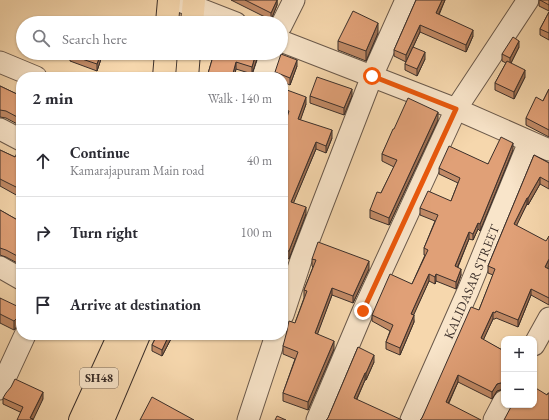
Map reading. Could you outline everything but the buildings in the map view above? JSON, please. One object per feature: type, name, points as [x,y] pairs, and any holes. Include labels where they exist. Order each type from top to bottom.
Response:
[{"type":"main road","points":[[168,16],[169,0]]},
{"type":"main road","points":[[164,72],[165,60]]},
{"type":"main road","points":[[187,72],[188,60]]},
{"type":"main road","name":"SH48","points":[[80,420],[117,340]]},
{"type":"main road","name":"SH48","points":[[103,420],[137,340]]},
{"type":"street","points":[[286,16],[294,0]]},
{"type":"street","points":[[288,300],[301,260],[372,76],[406,0]]},
{"type":"street","points":[[317,420],[363,311],[456,109],[528,0]]},
{"type":"street","points":[[189,7],[215,16]]},
{"type":"street","points":[[288,44],[456,109],[549,150]]},
{"type":"street","points":[[265,72],[269,60]]},
{"type":"street","points":[[0,62],[24,72]]},
{"type":"street","points":[[0,129],[16,137]]},
{"type":"street","name":"KALIDASAR STREET","points":[[411,420],[468,291],[530,142]]},
{"type":"street","points":[[0,268],[16,276]]},
{"type":"street","points":[[537,340],[549,318]]},
{"type":"street","points":[[0,390],[23,340]]},
{"type":"street","points":[[248,420],[274,340]]},
{"type":"street","points":[[494,420],[501,407]]},
{"type":"route","points":[[363,311],[456,109],[372,76]]}]
